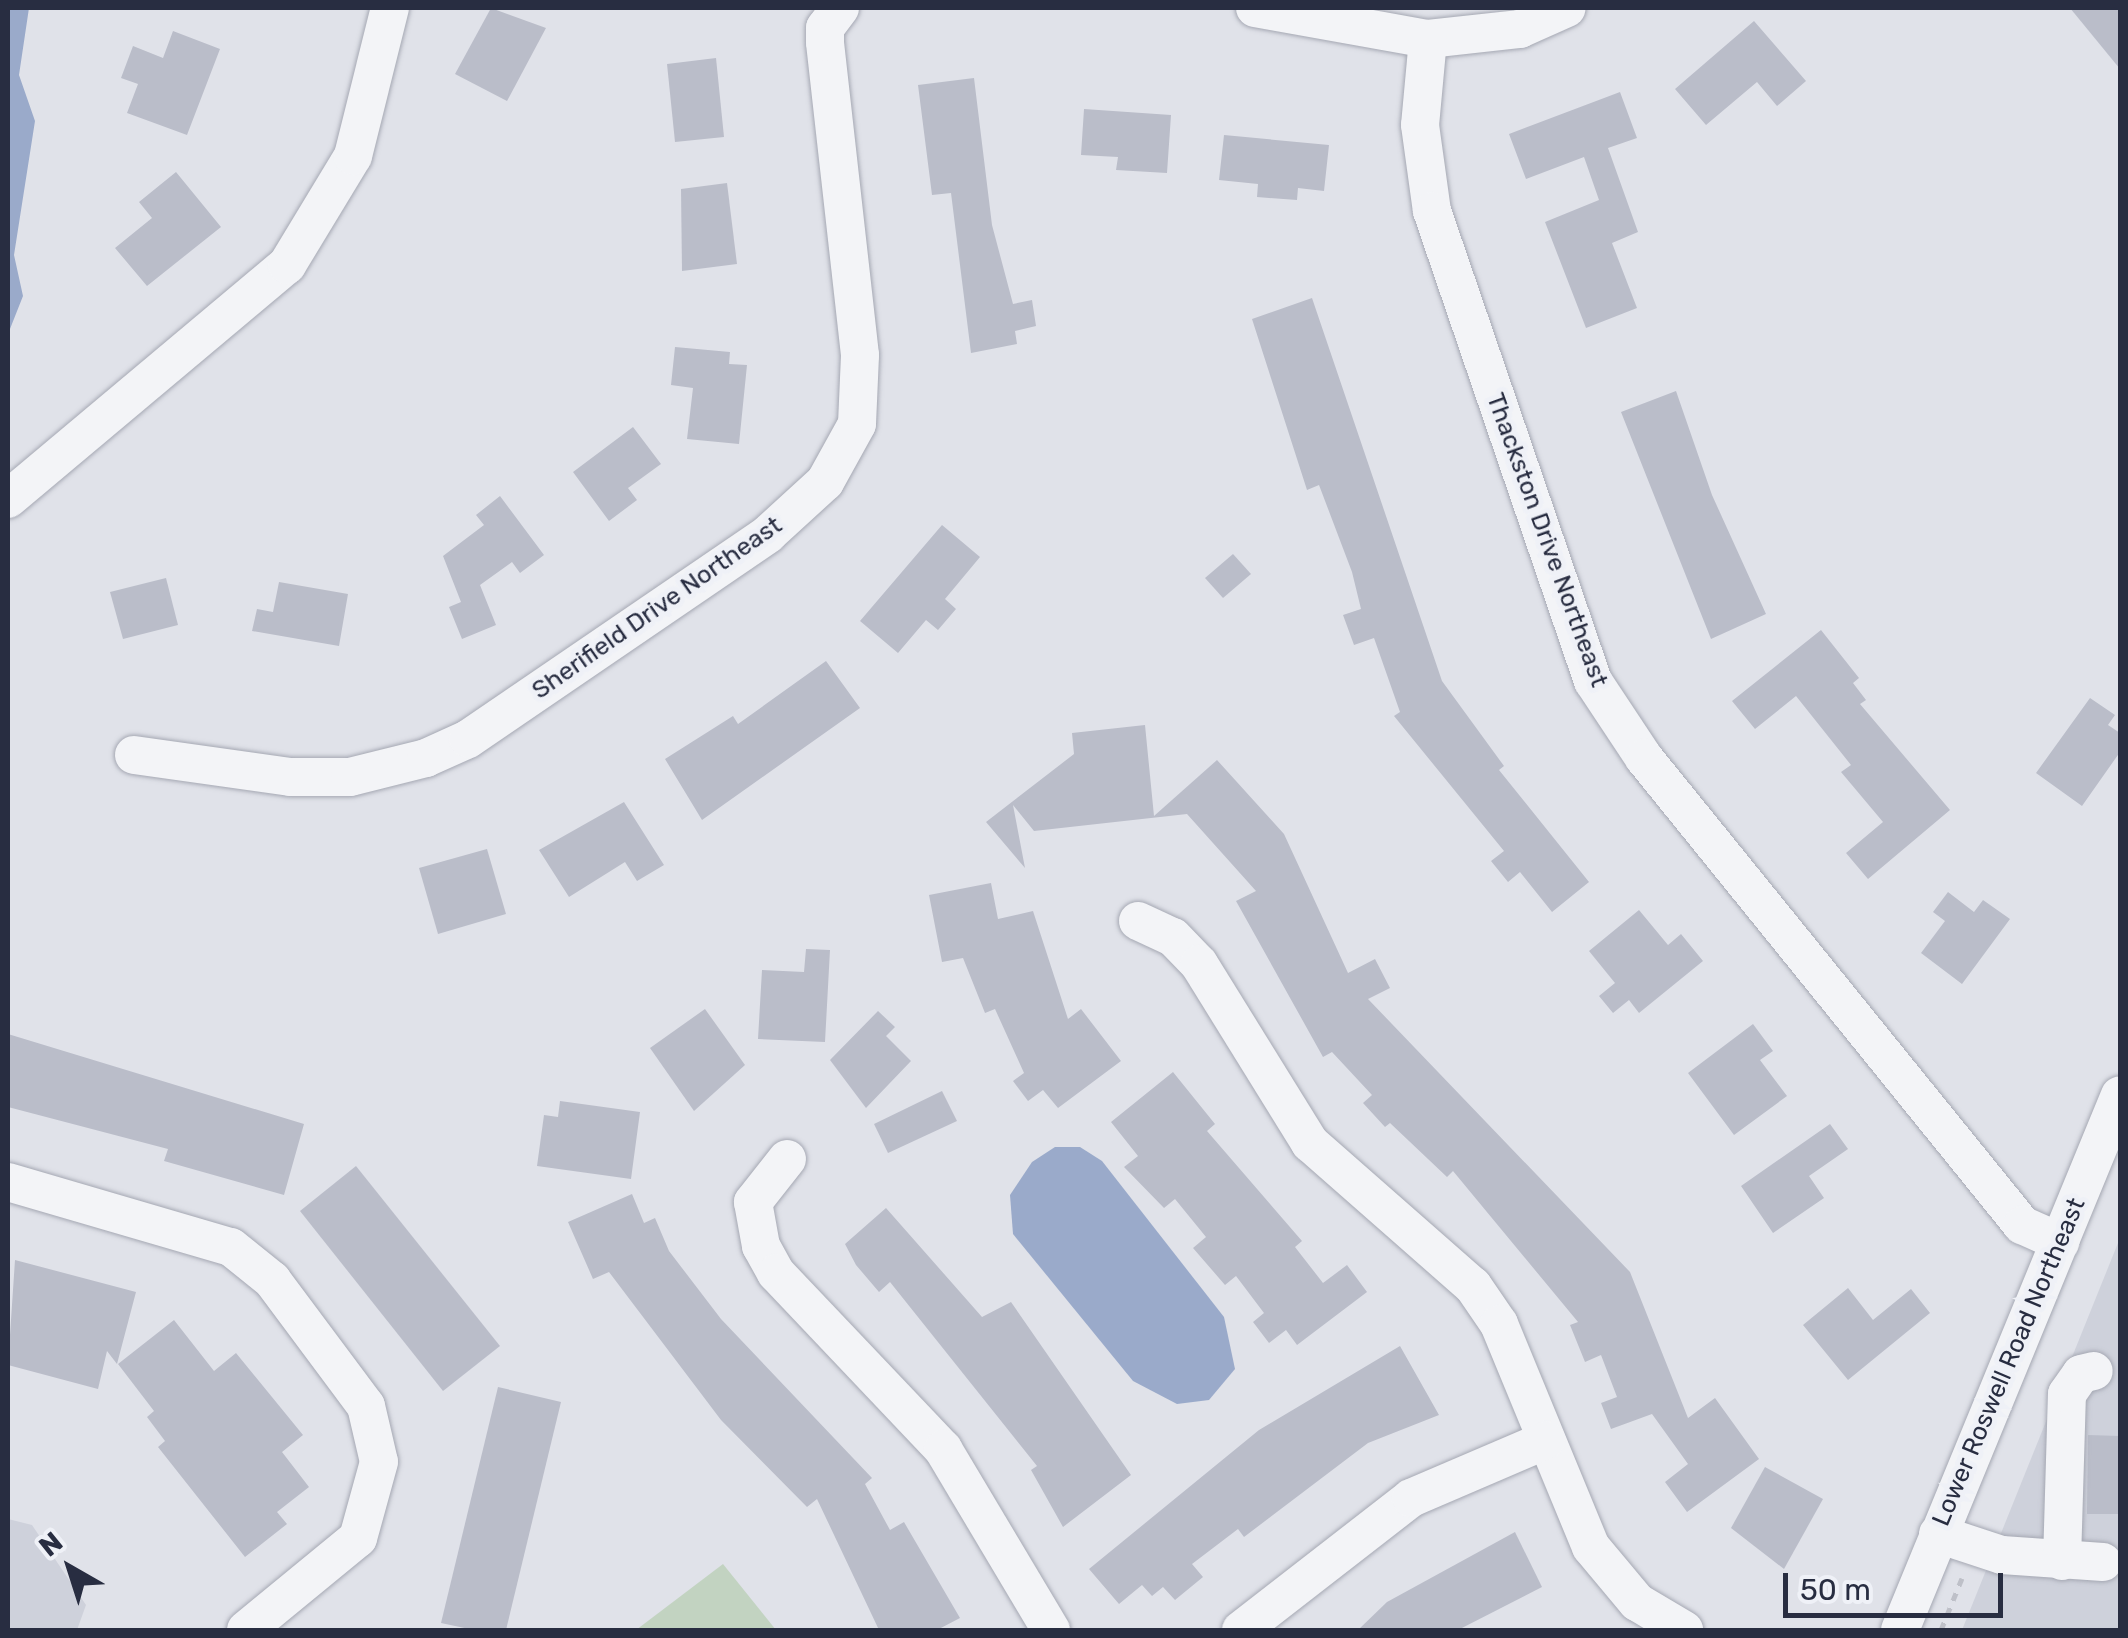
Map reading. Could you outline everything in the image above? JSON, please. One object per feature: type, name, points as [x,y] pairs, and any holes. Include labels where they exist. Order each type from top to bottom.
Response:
[{"type":"street","points":[[8,499],[287,265],[353,156],[390,8]]},
{"type":"street","points":[[1255,8],[1428,39],[1520,29],[1568,8]]},
{"type":"street","name":"Sherifield Drive Northeast","points":[[134,755],[305,777],[350,777],[426,758],[468,739],[768,534],[825,482],[857,424],[860,355],[826,42],[835,9]]},
{"type":"street","name":"Thackston Drive Northeast","points":[[1428,39],[1420,125],[1432,212],[1594,681],[1644,758],[2022,1225],[2060,1242]]},
{"type":"street","points":[[1138,922],[1173,937],[1200,964],[1310,1142],[1473,1286],[1500,1324],[1546,1440],[1612,1578],[1684,1630]]},
{"type":"street","name":"Lower Roswell Road Northeast","points":[[1900,1630],[2120,1095]]},
{"type":"street","points":[[787,1158],[753,1202],[760,1246],[807,1307],[935,1438],[1051,1630]]},
{"type":"street","points":[[8,1182],[231,1246],[272,1280],[366,1406],[379,1462],[358,1538],[246,1630]]},
{"type":"street","points":[[2062,1561],[2067,1394],[2094,1371]]},
{"type":"street","points":[[1241,1630],[1411,1498],[1546,1440]]},
{"type":"street","points":[[1938,1534],[2002,1555],[2103,1562]]},
{"type":"shaded area","points":[[2120,1238],[2120,1630],[1962,1630]]},
{"type":"shaded area","points":[[8,1519],[32,1525],[86,1605],[77,1630],[8,1630]]},
{"type":"green space","points":[[723,1564],[776,1630],[636,1630]]},
{"type":"water","points":[[8,8],[29,8],[19,75],[35,121],[14,255],[23,296],[8,334]]},
{"type":"water","points":[[1055,1147],[1080,1147],[1102,1161],[1224,1317],[1235,1369],[1209,1400],[1177,1404],[1133,1381],[1013,1234],[1010,1195],[1032,1162]]},
{"type":"building","points":[[491,8],[546,28],[507,101],[455,74]]},
{"type":"building","points":[[2070,8],[2120,8],[2120,69]]},
{"type":"building","points":[[1754,21],[1806,81],[1777,106],[1757,82],[1706,125],[1675,89]]},
{"type":"building","points":[[173,31],[220,49],[187,135],[127,113],[138,84],[121,78],[133,46],[163,58]]},
{"type":"building","points":[[716,58],[724,137],[675,142],[667,64]]},
{"type":"building","points":[[974,78],[992,225],[1013,304],[1032,300],[1036,326],[1015,331],[1017,344],[971,353],[951,193],[932,195],[918,85]]},
{"type":"building","points":[[1620,92],[1637,138],[1608,148],[1638,232],[1612,243],[1637,308],[1586,328],[1545,222],[1599,200],[1584,157],[1526,179],[1509,134]]},
{"type":"building","points":[[1084,109],[1171,115],[1167,173],[1116,170],[1118,157],[1081,155]]},
{"type":"building","points":[[1224,135],[1329,145],[1324,191],[1298,188],[1297,200],[1257,197],[1258,184],[1219,180]]},
{"type":"building","points":[[176,172],[221,227],[147,286],[115,248],[152,218],[139,202]]},
{"type":"building","points":[[727,183],[737,264],[682,271],[681,189]]},
{"type":"building","points":[[1312,298],[1442,681],[1504,766],[1499,770],[1589,882],[1552,912],[1520,872],[1508,882],[1491,861],[1504,851],[1394,716],[1400,712],[1374,638],[1354,645],[1343,615],[1361,609],[1352,572],[1319,485],[1307,490],[1252,319]]},
{"type":"building","points":[[675,347],[730,352],[729,364],[747,365],[739,444],[687,439],[693,388],[671,385]]},
{"type":"building","points":[[1676,391],[1712,495],[1766,614],[1711,639],[1621,412]]},
{"type":"building","points":[[633,427],[661,464],[628,488],[637,500],[609,521],[573,472]]},
{"type":"building","points":[[500,496],[544,555],[520,573],[512,562],[480,585],[496,625],[462,639],[449,607],[461,602],[443,556],[484,525],[476,515]]},
{"type":"building","points":[[942,525],[980,557],[945,599],[956,609],[938,630],[926,620],[898,653],[860,621]]},
{"type":"building","points":[[1233,554],[1251,574],[1223,598],[1205,578]]},
{"type":"building","points":[[166,578],[178,625],[123,639],[110,592]]},
{"type":"building","points":[[279,582],[348,594],[339,646],[252,631],[257,609],[273,612]]},
{"type":"building","points":[[1821,630],[1859,678],[1853,683],[1866,700],[1860,704],[1950,810],[1868,879],[1846,853],[1883,822],[1841,772],[1851,765],[1796,696],[1755,729],[1732,701]]},
{"type":"building","points":[[826,661],[860,708],[702,820],[665,759],[733,716],[738,724]]},
{"type":"building","points":[[2090,698],[2115,715],[2108,725],[2120,733],[2120,752],[2082,806],[2036,773]]},
{"type":"building","points":[[1145,725],[1154,816],[1217,760],[1284,834],[1348,973],[1375,959],[1390,988],[1368,999],[1630,1272],[1688,1418],[1715,1398],[1759,1459],[1687,1512],[1665,1482],[1688,1464],[1652,1414],[1611,1429],[1601,1403],[1617,1397],[1601,1355],[1585,1362],[1570,1325],[1578,1322],[1453,1171],[1447,1177],[1390,1123],[1385,1127],[1363,1103],[1372,1095],[1332,1052],[1323,1057],[1236,901],[1256,891],[1187,814],[1034,831],[1013,805],[1025,868],[986,822],[1074,754],[1072,733]]},
{"type":"building","points":[[624,802],[664,865],[637,881],[625,862],[569,897],[539,850]]},
{"type":"building","points":[[487,849],[506,914],[438,934],[419,868]]},
{"type":"building","points":[[991,883],[998,919],[1033,911],[1068,1019],[1081,1009],[1121,1061],[1058,1108],[1043,1090],[1028,1101],[1013,1081],[1024,1073],[995,1009],[985,1013],[963,958],[942,962],[929,895]]},
{"type":"building","points":[[1948,892],[1974,912],[1983,900],[2010,919],[1962,984],[1921,953],[1945,921],[1933,912]]},
{"type":"building","points":[[1639,910],[1668,945],[1681,934],[1703,961],[1639,1013],[1629,1000],[1613,1013],[1599,996],[1615,983],[1589,951]]},
{"type":"building","points":[[806,949],[830,950],[825,1042],[758,1039],[762,970],[804,972]]},
{"type":"building","points":[[705,1009],[745,1065],[694,1111],[650,1048]]},
{"type":"building","points":[[878,1011],[895,1027],[886,1036],[911,1061],[866,1108],[830,1060]]},
{"type":"building","points":[[1753,1024],[1773,1051],[1760,1060],[1787,1096],[1734,1135],[1688,1073]]},
{"type":"building","points":[[8,1034],[304,1124],[284,1195],[164,1161],[168,1149],[8,1107]]},
{"type":"building","points":[[1173,1072],[1215,1124],[1207,1131],[1302,1241],[1295,1247],[1323,1283],[1347,1265],[1367,1292],[1297,1345],[1286,1330],[1269,1343],[1253,1322],[1264,1313],[1236,1276],[1225,1285],[1193,1248],[1206,1237],[1175,1199],[1164,1208],[1124,1167],[1138,1156],[1111,1122]]},
{"type":"building","points":[[942,1091],[957,1121],[888,1153],[874,1124]]},
{"type":"building","points":[[560,1101],[640,1112],[631,1179],[537,1166],[544,1115],[558,1117]]},
{"type":"building","points":[[1830,1124],[1848,1149],[1809,1176],[1824,1198],[1773,1233],[1741,1186]]},
{"type":"building","points":[[356,1166],[500,1346],[443,1391],[300,1211]]},
{"type":"building","points":[[632,1194],[644,1223],[655,1218],[669,1251],[721,1319],[872,1478],[865,1484],[890,1530],[904,1522],[960,1618],[937,1630],[879,1630],[817,1499],[807,1507],[721,1420],[609,1272],[593,1279],[568,1222]]},
{"type":"building","points":[[886,1208],[982,1317],[1011,1302],[1131,1475],[1063,1527],[1031,1470],[1037,1466],[890,1282],[879,1292],[856,1265],[845,1244]]},
{"type":"building","points":[[15,1260],[136,1292],[117,1364],[107,1351],[98,1389],[8,1365]]},
{"type":"building","points":[[1848,1288],[1873,1320],[1911,1289],[1930,1313],[1848,1380],[1803,1325]]},
{"type":"building","points":[[174,1320],[214,1371],[236,1353],[303,1435],[282,1452],[309,1487],[277,1512],[287,1524],[245,1557],[158,1447],[165,1441],[147,1417],[154,1411],[118,1364]]},
{"type":"building","points":[[1400,1346],[1439,1415],[1368,1443],[1244,1537],[1238,1529],[1192,1564],[1203,1577],[1175,1600],[1163,1587],[1152,1596],[1142,1585],[1119,1604],[1089,1569],[1259,1430]]},
{"type":"building","points":[[498,1387],[561,1402],[506,1630],[474,1630],[441,1623]]},
{"type":"building","points":[[2088,1435],[2120,1436],[2120,1514],[2087,1514]]},
{"type":"building","points":[[1765,1467],[1823,1499],[1784,1569],[1731,1528]]},
{"type":"building","points":[[1515,1532],[1542,1587],[1458,1630],[1358,1630],[1387,1602]]}]
